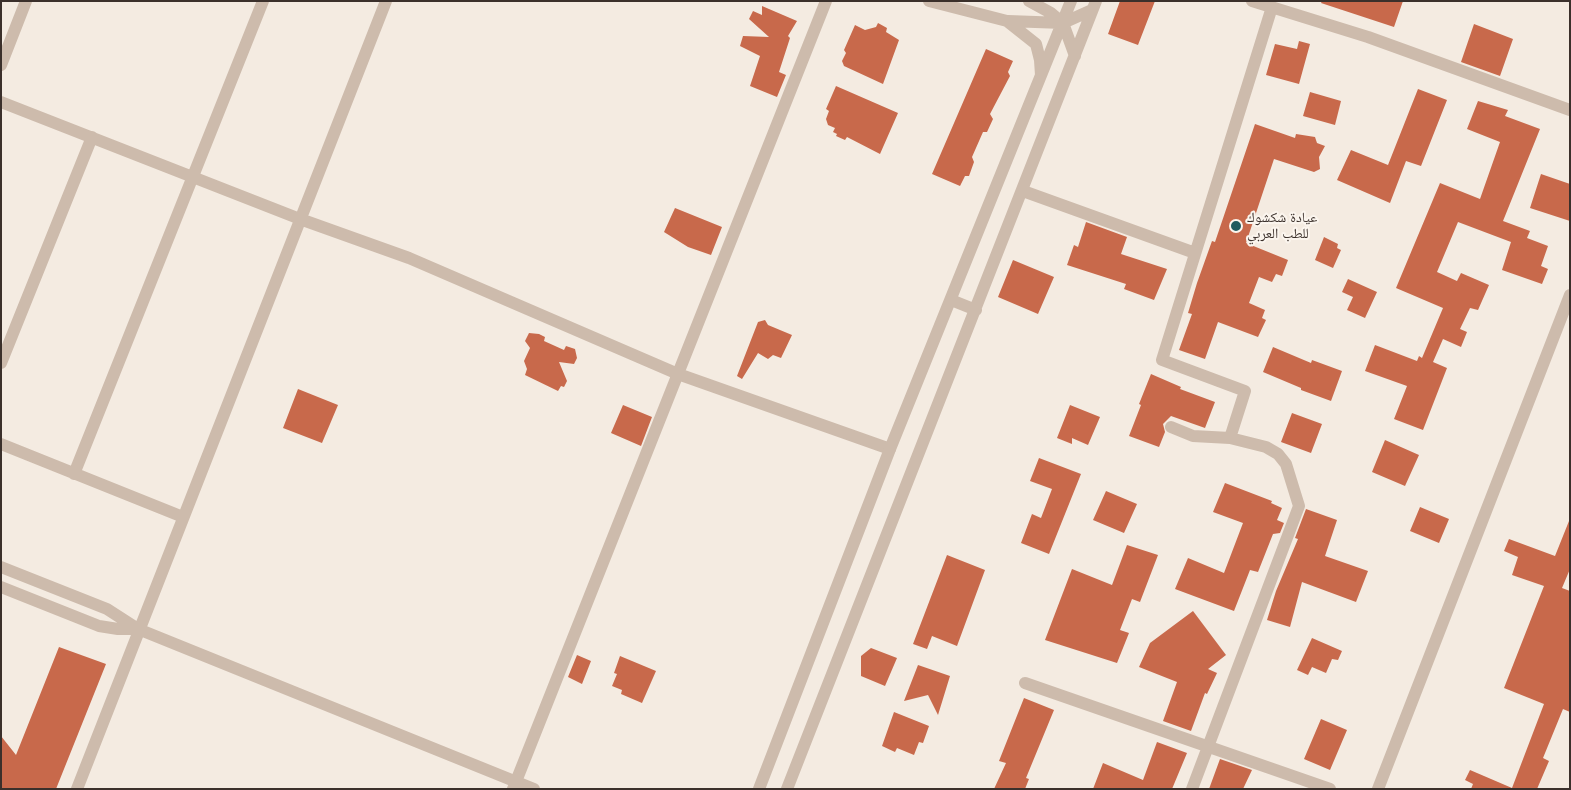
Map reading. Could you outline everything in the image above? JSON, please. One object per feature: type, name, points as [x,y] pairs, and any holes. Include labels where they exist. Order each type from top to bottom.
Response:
[{"type":"street","points":[[1,65],[26,1]]},
{"type":"street","points":[[74,474],[263,1]]},
{"type":"street","points":[[77,789],[138,629],[386,1]]},
{"type":"street","points":[[514,785],[826,1]]},
{"type":"street","points":[[929,1],[1007,21],[1063,24],[1094,6]]},
{"type":"street","points":[[1029,1],[1051,13],[1063,24],[1075,56]]},
{"type":"street","points":[[759,789],[890,449],[1041,80],[1071,1]]},
{"type":"street","points":[[1252,1],[1368,37],[1570,110]]},
{"type":"street","points":[[787,789],[1094,6]]},
{"type":"street","points":[[1230,438],[1245,391],[1162,360],[1272,7]]},
{"type":"street","points":[[1007,21],[1036,44],[1040,60],[1041,80]]},
{"type":"street","points":[[1,102],[300,219],[409,258],[678,374],[890,449]]},
{"type":"street","points":[[1,363],[92,137]]},
{"type":"street","points":[[1023,191],[1195,253]]},
{"type":"street","points":[[1378,789],[1570,295]]},
{"type":"street","points":[[951,300],[976,310]]},
{"type":"street","points":[[1171,427],[1193,436],[1230,438],[1266,447],[1278,454],[1286,464],[1299,506],[1192,789]]},
{"type":"street","points":[[1,444],[183,517]]},
{"type":"street","points":[[1,566],[107,610],[138,629],[514,785],[534,789]]},
{"type":"street","points":[[1,587],[99,626],[118,629],[138,629]]},
{"type":"street","points":[[1025,683],[1330,789]]},
{"type":"building","points":[[1120,1],[1155,1],[1138,45],[1108,34]]},
{"type":"building","points":[[1322,1],[1403,1],[1394,27],[1321,3]]},
{"type":"building","points":[[762,6],[797,21],[788,36],[790,38],[779,72],[786,75],[777,97],[750,86],[760,56],[740,46],[743,36],[769,37],[749,19],[753,11],[762,15]]},
{"type":"building","points":[[878,23],[887,28],[886,32],[899,40],[883,84],[844,66],[842,61],[846,53],[844,50],[855,25],[865,30],[876,27]]},
{"type":"building","points":[[1474,24],[1513,39],[1500,76],[1461,62]]},
{"type":"building","points":[[1299,41],[1310,44],[1299,84],[1266,75],[1275,44],[1297,49]]},
{"type":"building","points":[[986,49],[1013,61],[1008,72],[1010,76],[990,114],[993,119],[987,132],[983,132],[972,157],[974,162],[969,176],[965,176],[960,186],[932,174]]},
{"type":"building","points":[[836,86],[898,113],[880,154],[847,137],[845,140],[836,136],[837,134],[833,132],[835,128],[828,125],[826,119],[829,111],[826,109]]},
{"type":"building","points":[[1418,89],[1447,100],[1421,166],[1406,161],[1390,203],[1337,180],[1351,150],[1388,165]]},
{"type":"building","points":[[1310,92],[1341,101],[1335,125],[1303,116]]},
{"type":"building","points":[[1478,101],[1508,110],[1505,116],[1540,129],[1503,221],[1530,231],[1527,238],[1548,246],[1541,266],[1548,269],[1542,284],[1502,270],[1511,242],[1458,222],[1437,272],[1457,281],[1461,273],[1489,285],[1478,310],[1470,308],[1460,329],[1467,332],[1461,347],[1443,339],[1433,362],[1447,368],[1423,430],[1394,419],[1407,386],[1365,371],[1375,345],[1417,361],[1419,356],[1422,358],[1443,308],[1396,288],[1440,183],[1480,199],[1500,142],[1467,129]]},
{"type":"building","points":[[1255,124],[1295,138],[1296,134],[1315,137],[1317,143],[1325,146],[1319,157],[1320,169],[1314,172],[1274,159],[1246,243],[1288,260],[1282,276],[1276,274],[1272,282],[1259,277],[1249,303],[1265,310],[1262,318],[1266,320],[1258,337],[1218,322],[1205,359],[1179,350],[1192,314],[1188,313],[1197,283],[1212,241],[1215,242]]},
{"type":"building","points":[[1541,174],[1570,184],[1570,221],[1530,208]]},
{"type":"building","points":[[675,208],[722,227],[711,255],[688,247],[664,232]]},
{"type":"building","points":[[1086,222],[1127,237],[1121,254],[1167,269],[1154,300],[1124,289],[1126,284],[1067,265],[1074,245],[1078,247]]},
{"type":"building","points":[[1324,237],[1338,244],[1337,248],[1341,250],[1333,268],[1315,260]]},
{"type":"building","points":[[1013,260],[1054,277],[1038,314],[998,297]]},
{"type":"building","points":[[1348,279],[1377,292],[1365,318],[1347,310],[1353,297],[1342,292]]},
{"type":"building","points":[[765,320],[768,325],[792,335],[781,358],[773,355],[768,359],[758,353],[742,379],[737,376],[758,322]]},
{"type":"building","points":[[529,333],[539,334],[545,337],[544,341],[564,350],[566,346],[575,349],[577,358],[574,364],[559,362],[567,381],[564,387],[561,386],[558,391],[525,375],[527,369],[524,361],[530,348],[525,341]]},
{"type":"building","points":[[1273,347],[1311,363],[1312,360],[1342,371],[1331,401],[1301,390],[1301,388],[1263,372]]},
{"type":"building","points":[[1151,374],[1181,387],[1180,389],[1215,402],[1205,428],[1171,416],[1163,424],[1165,432],[1159,447],[1129,436]]},
{"type":"building","points":[[298,389],[338,405],[322,443],[283,428]]},
{"type":"building","points":[[623,405],[652,417],[641,446],[611,433]]},
{"type":"building","points":[[1070,405],[1100,417],[1088,445],[1072,438],[1072,444],[1057,438]]},
{"type":"building","points":[[1292,413],[1322,424],[1311,453],[1281,442]]},
{"type":"building","points":[[1385,440],[1419,455],[1405,486],[1372,472]]},
{"type":"building","points":[[1039,458],[1081,474],[1049,554],[1021,543],[1032,514],[1041,518],[1052,489],[1030,481]]},
{"type":"building","points":[[1225,483],[1272,501],[1271,503],[1282,508],[1277,520],[1284,523],[1280,533],[1273,534],[1258,572],[1250,570],[1234,611],[1175,589],[1188,558],[1224,573],[1243,523],[1213,512]]},
{"type":"building","points":[[1106,491],[1137,504],[1124,533],[1093,520]]},
{"type":"building","points":[[1420,507],[1449,519],[1439,543],[1410,531]]},
{"type":"building","points":[[1306,509],[1337,520],[1325,556],[1368,571],[1356,602],[1302,582],[1290,627],[1267,620],[1276,591],[1298,539],[1295,538]]},
{"type":"building","points":[[1569,521],[1570,569],[1562,588],[1570,591],[1570,712],[1563,709],[1543,758],[1549,761],[1537,789],[1471,789],[1473,784],[1465,780],[1470,770],[1512,788],[1544,704],[1504,688],[1544,586],[1512,575],[1518,557],[1504,551],[1509,539],[1555,556]]},
{"type":"building","points":[[1127,545],[1158,555],[1140,602],[1132,599],[1120,630],[1129,633],[1117,663],[1045,640],[1072,569],[1112,585]]},
{"type":"building","points":[[947,555],[985,570],[957,646],[932,636],[927,649],[913,644]]},
{"type":"building","points":[[1193,611],[1226,655],[1208,669],[1217,673],[1207,694],[1205,693],[1191,731],[1163,721],[1177,682],[1139,667],[1150,643]]},
{"type":"building","points":[[1312,638],[1342,651],[1338,660],[1332,659],[1326,673],[1312,667],[1308,675],[1297,670]]},
{"type":"building","points":[[59,647],[106,664],[56,789],[1,789],[1,736],[16,755]]},
{"type":"building","points":[[871,648],[897,658],[885,686],[861,676],[861,656]]},
{"type":"building","points":[[577,655],[591,661],[582,684],[568,677]]},
{"type":"building","points":[[620,656],[656,671],[642,703],[621,694],[622,690],[612,686],[617,674],[614,673]]},
{"type":"building","points":[[918,665],[950,676],[938,715],[928,695],[904,701]]},
{"type":"building","points":[[1024,698],[1054,710],[1026,778],[1029,779],[1025,789],[994,789],[1006,763],[999,761]]},
{"type":"building","points":[[894,712],[929,726],[923,743],[919,742],[914,755],[897,748],[895,752],[882,746]]},
{"type":"building","points":[[1321,719],[1347,730],[1330,770],[1304,759]]},
{"type":"building","points":[[1157,742],[1187,753],[1172,789],[1093,789],[1103,763],[1143,780]]},
{"type":"building","points":[[1220,759],[1252,770],[1243,789],[1209,789]]},
{"type":"place","name":"عيادة شكشوك للطب العربي","points":[[1236,226]]}]
